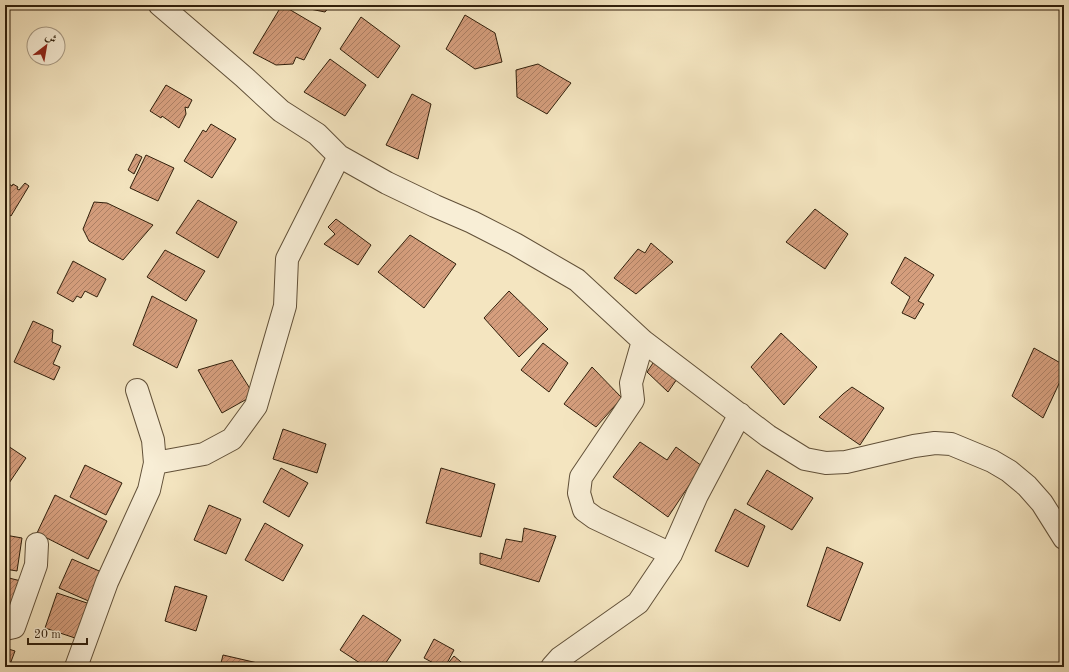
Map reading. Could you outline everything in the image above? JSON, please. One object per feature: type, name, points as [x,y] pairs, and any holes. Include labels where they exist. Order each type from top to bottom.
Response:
[{"type":"street","points":[[160,5],[244,76],[281,112],[317,134],[339,156],[387,183],[472,222],[546,261],[577,280],[643,341],[768,436],[806,459],[826,463],[846,462],[914,446],[935,443],[951,444],[992,461],[1009,471],[1027,486],[1042,502],[1064,538]]},
{"type":"street","points":[[155,463],[204,454],[232,439],[256,406],[285,306],[287,259],[339,156]]},
{"type":"street","points":[[643,341],[632,383],[633,400],[581,477],[579,494],[584,510],[595,518],[671,554]]},
{"type":"street","points":[[76,667],[107,582],[149,490],[155,463],[153,440],[137,390]]},
{"type":"street","points":[[552,667],[560,658],[638,603],[671,554],[697,495],[740,414]]},
{"type":"street","points":[[5,629],[14,627],[36,565],[37,544]]},
{"type":"building","points":[[282,5],[321,28],[304,60],[296,57],[293,64],[276,65],[253,53]]},
{"type":"building","points":[[306,5],[331,5],[325,12],[310,9]]},
{"type":"building","points":[[465,15],[495,33],[502,62],[475,69],[446,49]]},
{"type":"building","points":[[361,17],[400,46],[378,78],[340,49]]},
{"type":"building","points":[[330,59],[366,85],[345,116],[304,92]]},
{"type":"building","points":[[538,64],[571,83],[547,114],[517,97],[516,70]]},
{"type":"building","points":[[166,85],[192,100],[188,108],[185,107],[186,114],[179,128],[162,116],[161,118],[150,111]]},
{"type":"building","points":[[412,94],[431,104],[418,159],[386,145]]},
{"type":"building","points":[[211,124],[236,139],[212,178],[184,161],[203,130],[206,132]]},
{"type":"building","points":[[136,154],[142,157],[134,174],[128,170]]},
{"type":"building","points":[[146,155],[174,168],[158,201],[130,188]]},
{"type":"building","points":[[5,181],[7,183],[6,185],[8,186],[9,184],[12,186],[13,184],[18,187],[17,189],[19,190],[25,183],[29,186],[11,216],[5,212]]},
{"type":"building","points":[[198,200],[237,222],[218,258],[176,233]]},
{"type":"building","points":[[94,202],[107,203],[153,225],[123,260],[89,241],[83,229]]},
{"type":"building","points":[[815,209],[848,234],[825,269],[786,242]]},
{"type":"building","points":[[336,219],[371,245],[358,265],[324,244],[335,234],[328,227]]},
{"type":"building","points":[[410,235],[456,264],[424,308],[378,272]]},
{"type":"building","points":[[651,243],[673,262],[636,294],[614,278],[638,249],[645,253]]},
{"type":"building","points":[[165,250],[205,271],[186,301],[147,277]]},
{"type":"building","points":[[905,257],[934,275],[918,301],[924,304],[915,319],[902,313],[910,297],[891,283]]},
{"type":"building","points":[[73,261],[106,279],[97,297],[85,291],[81,298],[77,296],[73,302],[57,293]]},
{"type":"building","points":[[509,291],[548,329],[519,357],[484,318]]},
{"type":"building","points":[[152,296],[197,320],[177,368],[133,345]]},
{"type":"building","points":[[33,321],[53,330],[52,342],[61,346],[53,364],[60,367],[54,380],[14,362]]},
{"type":"building","points":[[781,333],[817,367],[784,405],[751,367]]},
{"type":"building","points":[[543,343],[568,363],[549,392],[521,370]]},
{"type":"building","points":[[1034,348],[1064,365],[1064,373],[1043,418],[1012,396]]},
{"type":"building","points":[[232,360],[254,395],[222,413],[198,370]]},
{"type":"building","points":[[655,360],[677,379],[668,392],[647,372]]},
{"type":"building","points":[[592,367],[622,398],[596,427],[564,404]]},
{"type":"building","points":[[852,387],[884,408],[860,445],[819,417]]},
{"type":"building","points":[[283,429],[326,444],[317,473],[273,459]]},
{"type":"building","points":[[640,442],[667,460],[676,447],[702,466],[668,517],[613,477]]},
{"type":"building","points":[[5,444],[26,458],[5,489]]},
{"type":"building","points":[[85,465],[122,483],[106,515],[70,497]]},
{"type":"building","points":[[281,468],[308,483],[289,517],[263,502]]},
{"type":"building","points":[[441,468],[495,484],[481,537],[426,523]]},
{"type":"building","points":[[767,470],[813,498],[792,530],[747,504]]},
{"type":"building","points":[[55,495],[107,521],[88,559],[37,533]]},
{"type":"building","points":[[209,505],[241,519],[226,554],[194,540]]},
{"type":"building","points":[[735,509],[765,526],[748,567],[715,551]]},
{"type":"building","points":[[265,523],[303,545],[283,581],[245,560]]},
{"type":"building","points":[[524,528],[556,536],[539,582],[480,564],[480,553],[501,559],[506,539],[522,542]]},
{"type":"building","points":[[5,535],[22,538],[17,571],[5,569]]},
{"type":"building","points":[[827,547],[863,563],[840,621],[807,606]]},
{"type":"building","points":[[72,559],[106,574],[93,603],[59,588]]},
{"type":"building","points":[[5,577],[21,581],[5,622]]},
{"type":"building","points":[[175,586],[207,596],[196,631],[165,621]]},
{"type":"building","points":[[57,593],[90,604],[78,639],[45,628]]},
{"type":"building","points":[[363,615],[401,640],[383,667],[366,667],[340,650]]},
{"type":"building","points":[[434,639],[454,650],[445,667],[441,667],[424,658]]},
{"type":"building","points":[[5,648],[15,651],[9,667],[5,667]]},
{"type":"building","points":[[223,655],[262,664],[261,667],[220,667]]},
{"type":"building","points":[[454,656],[467,667],[445,667]]}]
